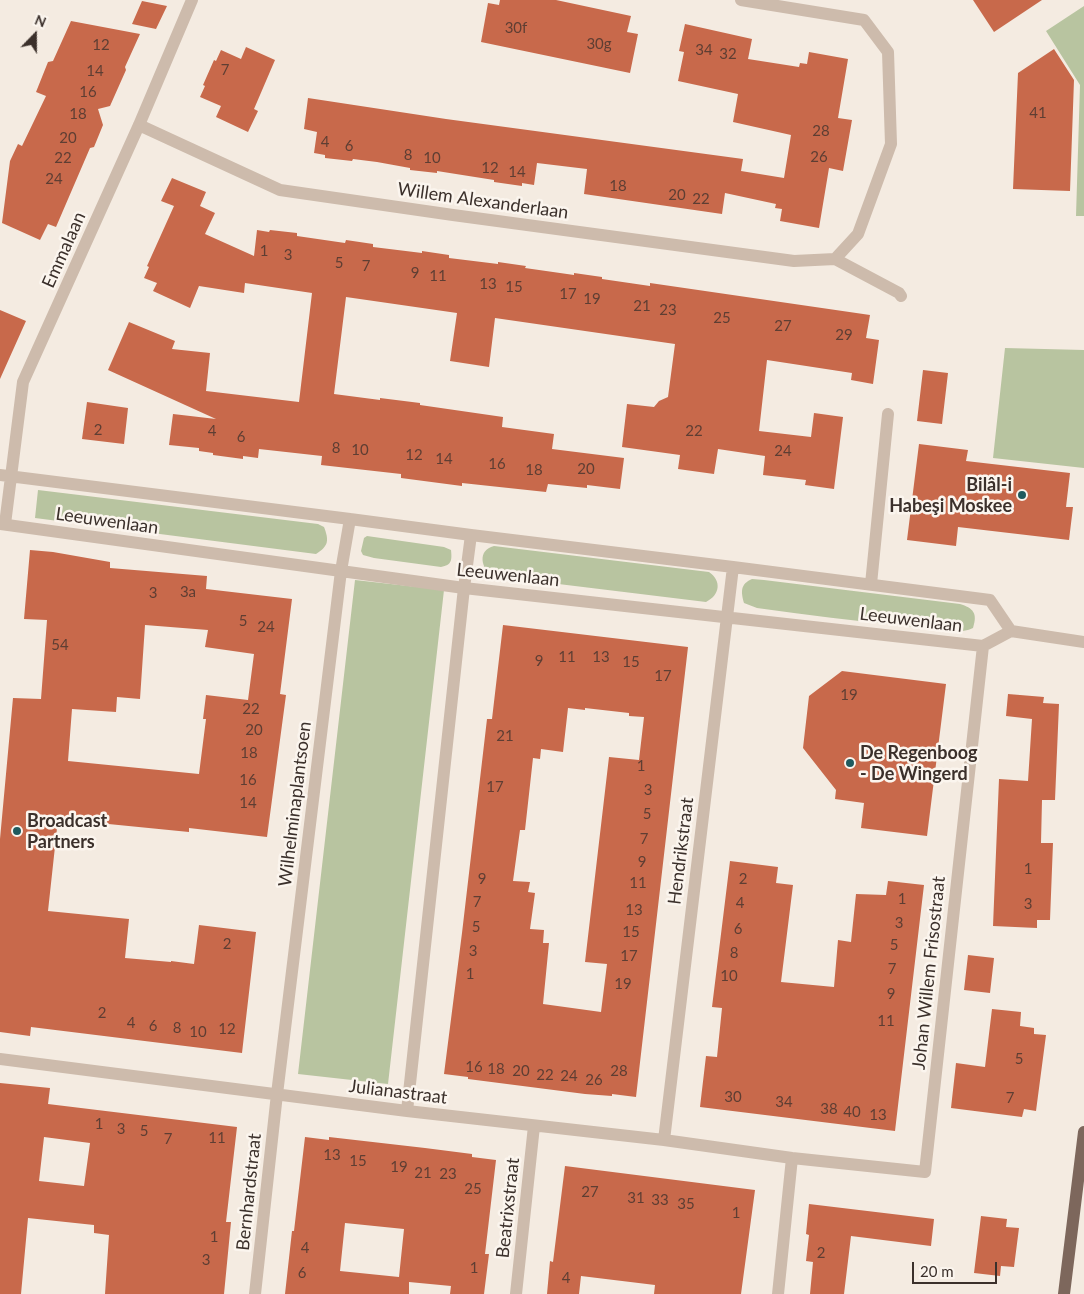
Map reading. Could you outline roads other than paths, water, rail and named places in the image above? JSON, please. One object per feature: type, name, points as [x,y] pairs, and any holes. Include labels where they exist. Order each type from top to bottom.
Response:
[{"type":"main road","points":[[1064,1294],[1084,1132]]},
{"type":"street","name":"Emmalaan","points":[[2,524],[6,475],[23,382],[140,125],[192,0]]},
{"type":"street","points":[[741,0],[864,20],[888,52],[892,144],[858,234],[835,259],[899,293],[901,296]]},
{"type":"street","name":"Willem Alexanderlaan","points":[[140,125],[280,190],[794,261],[835,259]]},
{"type":"street","name":"Leeuwenlaan","points":[[871,584],[888,414]]},
{"type":"street","name":"Leeuwenlaan","points":[[2,524],[464,588],[984,646],[1010,630],[990,600],[6,475]]},
{"type":"street","name":"Wilhelminaplantsoen","points":[[277,1094],[350,518]]},
{"type":"street","points":[[407,1111],[471,535]]},
{"type":"street","name":"Hendrikstraat","points":[[664,1140],[733,567]]},
{"type":"street","points":[[1010,630],[1084,642]]},
{"type":"street","name":"Johan Willem Frisostraat","points":[[792,1158],[925,1172],[984,646]]},
{"type":"street","name":"Julianastraat","points":[[0,1060],[407,1111],[664,1140],[792,1158]]},
{"type":"street","name":"Bernhardstraat","points":[[255,1294],[277,1094]]},
{"type":"street","name":"Beatrixstraat","points":[[516,1294],[534,1126]]},
{"type":"street","points":[[778,1294],[792,1158]]},
{"type":"place","name":"Bilâl-i Habeşi Moskee","points":[[1022,495]]},
{"type":"place","name":"De Regenboog - De Wingerd","points":[[850,763]]},
{"type":"place","name":"Broadcast Partners","points":[[17,831]]}]
